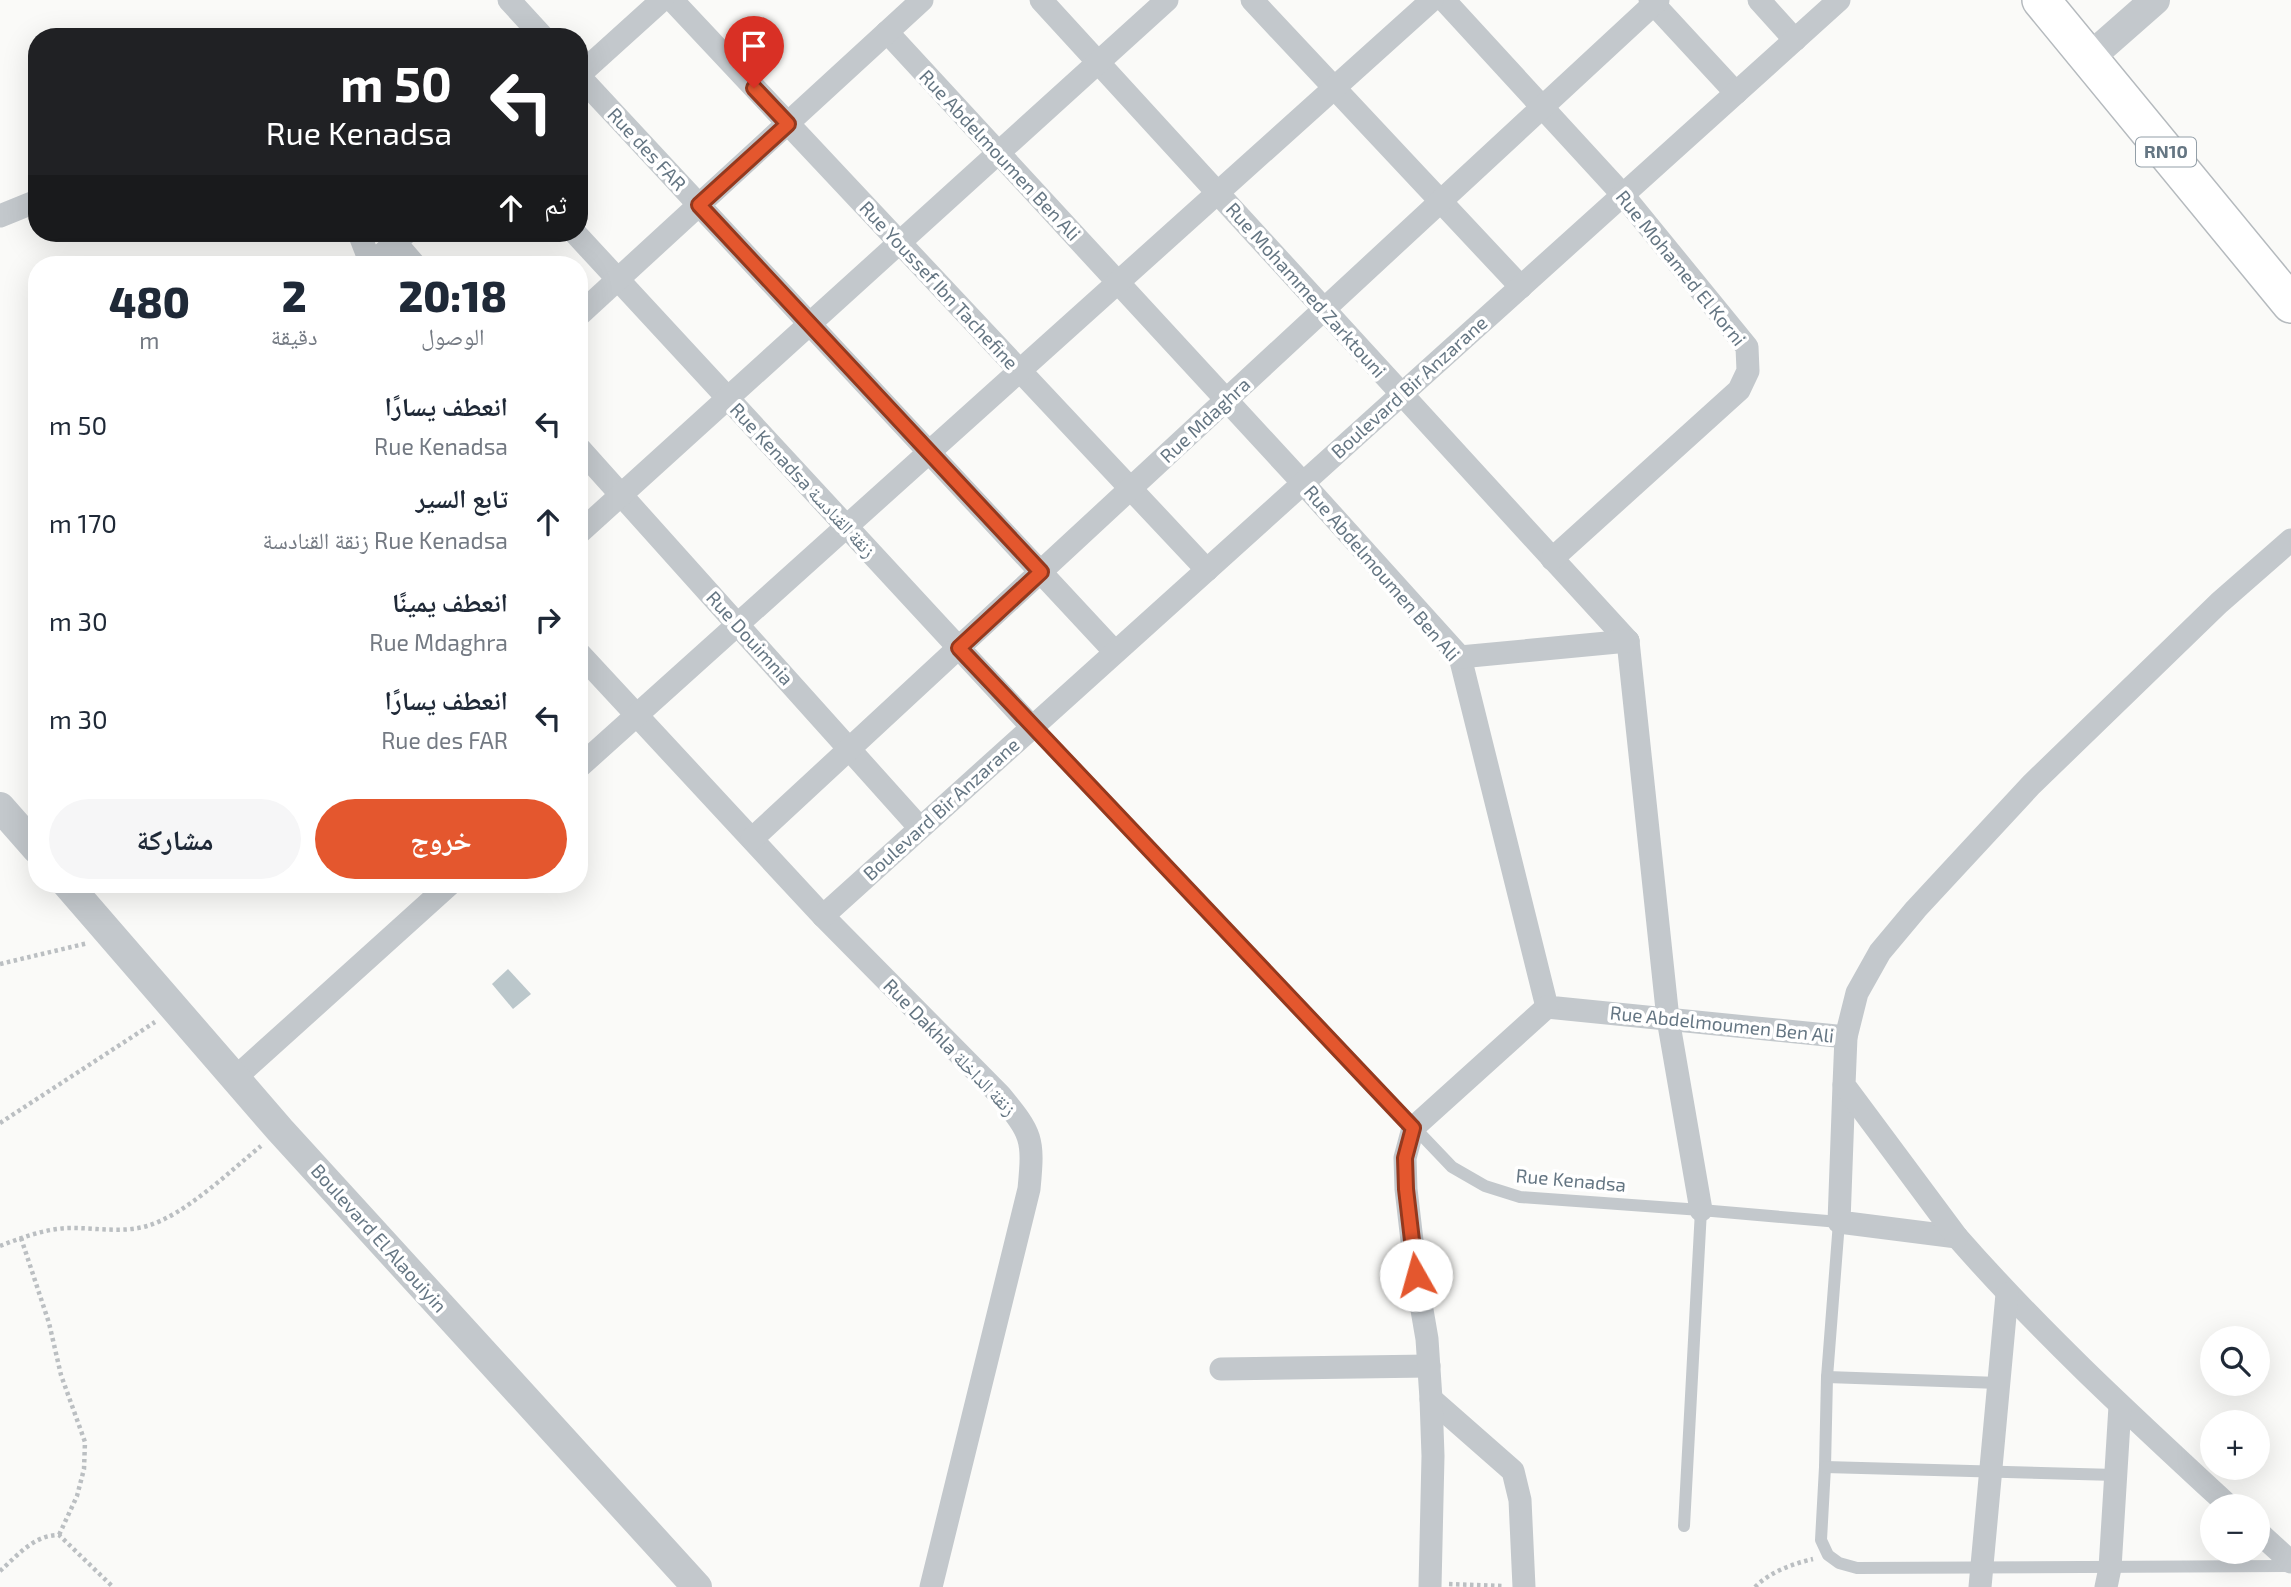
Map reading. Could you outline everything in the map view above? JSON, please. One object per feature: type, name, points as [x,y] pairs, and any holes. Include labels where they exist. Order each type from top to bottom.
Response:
[{"type":"main road","name":"RN10","points":[[2041,0],[2291,304]]},
{"type":"street","points":[[509,0],[535,28]]},
{"type":"street","points":[[588,67],[662,0]]},
{"type":"street","name":"Rue Youssef Ibn Tachefine","points":[[672,0],[1207,570]]},
{"type":"street","points":[[588,308],[922,0]]},
{"type":"street","name":"Rue Mohammed Zarktouni","points":[[1041,0],[1628,641]]},
{"type":"street","points":[[588,525],[1167,0]]},
{"type":"street","points":[[1252,0],[1521,287]]},
{"type":"street","points":[[588,759],[1432,0]]},
{"type":"street","name":"Rue Mohamed El Korni","points":[[1444,0],[1623,195],[1747,347],[1748,371],[1739,390],[1552,559]]},
{"type":"street","points":[[1759,0],[1795,40]]},
{"type":"street","name":"Boulevard Bir Anzarane","points":[[823,915],[1839,0]]},
{"type":"street","points":[[2089,58],[2155,0]]},
{"type":"street","points":[[1654,1],[1736,93]]},
{"type":"street","name":"Rue Mdaghra","points":[[752,839],[1654,1]]},
{"type":"street","name":"Rue Abdelmoumen Ben Ali","points":[[887,32],[1460,657],[1547,1007],[1846,1037]]},
{"type":"street","name":"Rue des FAR","points":[[588,85],[1115,652]]},
{"type":"street","points":[[0,216],[28,205]]},
{"type":"street","points":[[380,256],[396,242]]},
{"type":"street","name":"Rue Kenadsa زنقة القنادسة","points":[[583,242],[1032,727]]},
{"type":"street","name":"Rue Douimnia","points":[[588,458],[920,828]]},
{"type":"street","points":[[1958,1237],[1839,1222],[1846,1037],[1857,993],[1880,952],[1916,909],[2031,785],[2219,603],[2291,540]]},
{"type":"street","points":[[1460,657],[1628,641],[1668,1019],[1701,1210]]},
{"type":"street","name":"Rue Dakhla زنقة الداخلة","points":[[588,663],[823,915],[1000,1095],[1024,1125],[1033,1151],[1024,1214],[931,1587]]},
{"type":"street","points":[[0,807],[28,839]]},
{"type":"street","name":"Boulevard El Alaouiyin","points":[[75,893],[234,1078],[696,1587]]},
{"type":"street","points":[[234,1078],[440,893]]},
{"type":"street","points":[[1430,1585],[1432,1399],[1406,1189],[1405,1158],[1413,1128],[1547,1007]]},
{"type":"street","points":[[1844,1084],[1958,1237],[2007,1294],[2120,1406],[2216,1494]]},
{"type":"street","points":[[1981,1578],[2007,1294]]},
{"type":"street","points":[[1221,1370],[1429,1366]]},
{"type":"street","points":[[1432,1399],[1513,1471],[1520,1500],[1524,1587]]},
{"type":"street","points":[[2108,1578],[2120,1406]]},
{"type":"street","points":[[2270,1544],[2291,1564]]},
{"type":"lane","name":"Rue Kenadsa","points":[[1032,727],[1452,1167],[1485,1186],[1520,1197],[1839,1222]]},
{"type":"lane","points":[[1684,1527],[1701,1210]]},
{"type":"lane","points":[[1839,1222],[1827,1377],[1821,1540],[1828,1555],[1839,1563],[1857,1568],[1981,1578],[2108,1578],[2291,1564]]},
{"type":"lane","points":[[1827,1377],[1999,1383]]},
{"type":"lane","points":[[1825,1467],[2116,1475]]},
{"type":"path","points":[[0,964],[113,937]]},
{"type":"path","points":[[0,1123],[175,1009]]},
{"type":"path","points":[[0,1246],[47,1230],[115,1230],[147,1226],[179,1211],[281,1130]]},
{"type":"path","points":[[21,1238],[61,1375],[85,1442],[84,1469],[77,1496],[59,1535]]},
{"type":"path","points":[[0,1571],[31,1543],[46,1535],[59,1535],[113,1587]]},
{"type":"path","points":[[1755,1587],[1793,1564],[1828,1555]]},
{"type":"path","points":[[1430,1585],[1524,1587]]},
{"type":"shaded area","points":[[508,969],[531,994],[513,1009],[492,984]]},
{"type":"route","points":[[754,88],[788,124],[699,205],[1041,572],[959,648],[1413,1128],[1405,1158],[1416,1275]]}]
